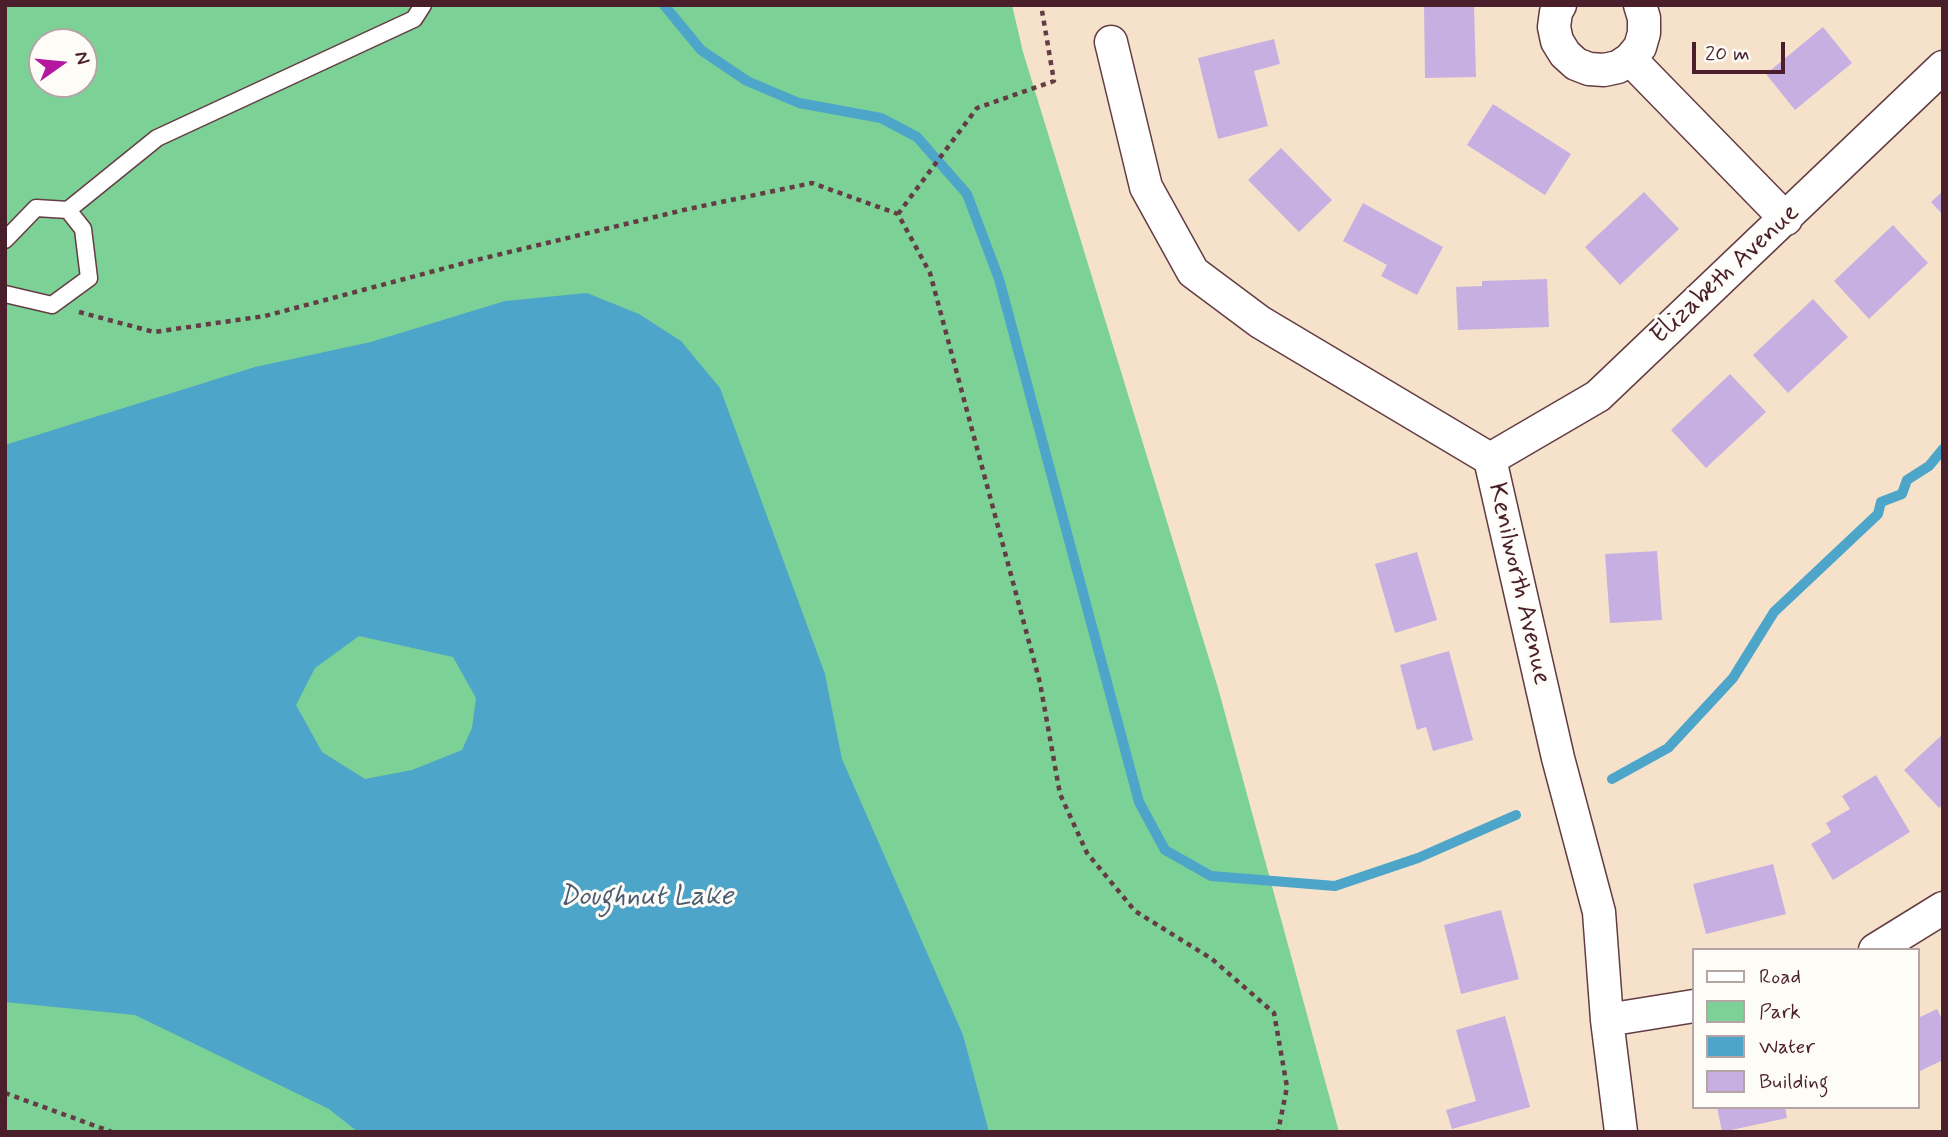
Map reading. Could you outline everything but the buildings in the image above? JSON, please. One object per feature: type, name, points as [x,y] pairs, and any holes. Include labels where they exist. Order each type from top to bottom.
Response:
[{"type":"street","points":[[1560,5],[1554,27],[1557,41],[1565,54],[1576,64],[1589,69],[1604,70],[1618,67],[1630,59],[1640,47],[1644,33],[1644,18],[1640,5]]},
{"type":"street","name":"Kenilworth Avenue","points":[[1111,42],[1146,187],[1193,272],[1260,322],[1490,459],[1558,758],[1599,912],[1607,1020],[1620,1132]]},
{"type":"street","points":[[1630,59],[1786,219]]},
{"type":"street","name":"Elizabeth Avenue","points":[[1490,459],[1598,396],[1943,67]]},
{"type":"street","points":[[1878,948],[1943,908]]},
{"type":"street","points":[[1607,1020],[1692,1006]]},
{"type":"lane","points":[[8,232],[36,208],[68,210],[157,138],[414,19],[423,5]]},
{"type":"lane","points":[[6,293],[52,305],[89,278],[83,229],[68,210]]},
{"type":"path","points":[[898,214],[977,108],[1054,81],[1041,5]]},
{"type":"path","points":[[52,305],[154,332],[265,316],[485,257],[812,183],[898,214],[930,273],[1040,683],[1060,794],[1087,853],[1135,911],[1212,958],[1274,1013],[1287,1087],[1278,1132]]},
{"type":"path","points":[[5,1093],[112,1132]]},
{"type":"green space","points":[[5,5],[1012,5],[1023,52],[1218,688],[1339,1132],[5,1132]]},
{"type":"water","name":"Doughnut Lake","points":[[587,293],[639,314],[681,341],[720,388],[825,674],[842,759],[963,1035],[989,1132],[358,1132],[329,1109],[135,1015],[5,1002],[5,445],[255,367],[371,342],[505,301]],"holes":[[[359,636],[453,657],[476,698],[472,728],[462,750],[412,770],[365,779],[322,752],[296,705],[315,668]]]},
{"type":"waterway","points":[[664,5],[701,50],[747,81],[799,103],[881,118],[917,137],[967,194],[999,279],[1139,802],[1165,850],[1211,876],[1335,886],[1418,858],[1516,815]]},
{"type":"waterway","points":[[1612,779],[1668,748],[1733,678],[1774,612],[1878,514],[1881,502],[1902,494],[1907,480],[1929,466],[1943,449]]}]
